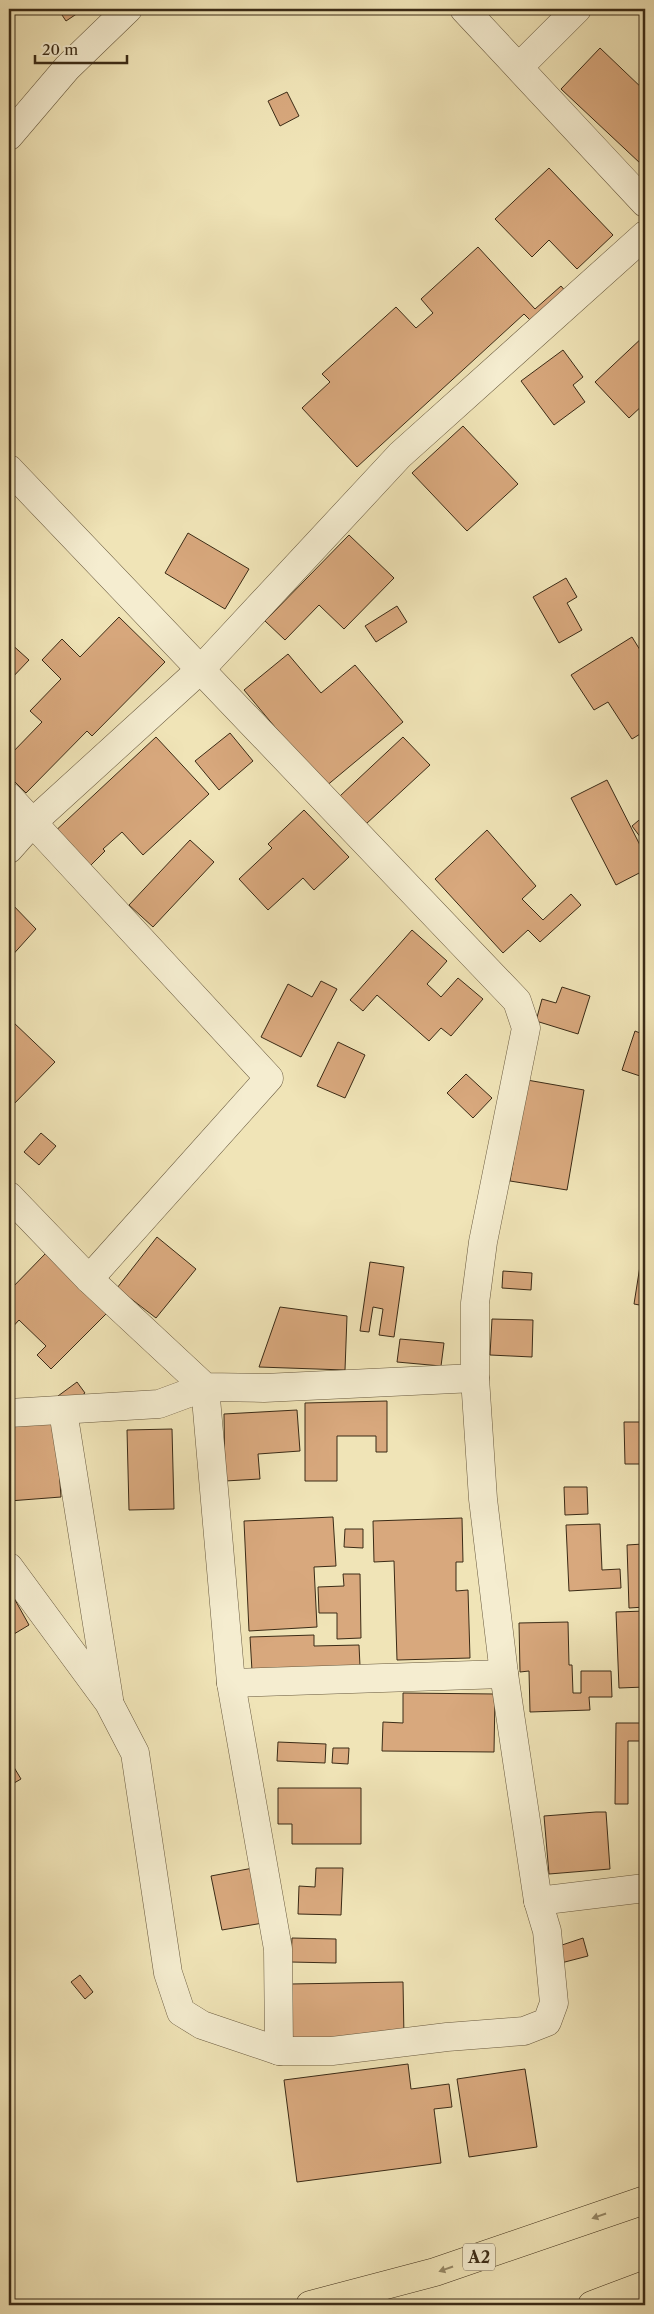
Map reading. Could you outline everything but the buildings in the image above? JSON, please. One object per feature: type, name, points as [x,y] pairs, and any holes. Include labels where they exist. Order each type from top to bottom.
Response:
[{"type":"highway","name":"A2","points":[[310,2305],[435,2272],[645,2200]]},
{"type":"highway","points":[[592,2305],[645,2285]]},
{"type":"street","points":[[9,136],[67,68],[128,9]]},
{"type":"street","points":[[464,9],[645,203]]},
{"type":"street","points":[[519,67],[577,9]]},
{"type":"street","points":[[9,849],[33,822],[201,669],[400,455],[645,234]]},
{"type":"street","points":[[9,469],[517,1001],[523,1014],[526,1028],[482,1242],[475,1303],[475,1378],[483,1499],[504,1674],[538,1901],[547,1931],[554,2003],[547,2022],[524,2031],[447,2037],[332,2051],[279,2051],[202,2025],[181,2012],[168,1973],[135,1753],[110,1703],[9,1567]]},
{"type":"street","points":[[9,796],[269,1078],[89,1279]]},
{"type":"street","points":[[9,1196],[89,1279],[205,1387],[231,1683],[278,1949],[279,2051]]},
{"type":"street","points":[[9,1413],[159,1404],[205,1387],[264,1388],[475,1378]]},
{"type":"street","points":[[63,1411],[110,1703]]},
{"type":"street","points":[[231,1683],[504,1674]]},
{"type":"street","points":[[538,1901],[645,1888]]}]
